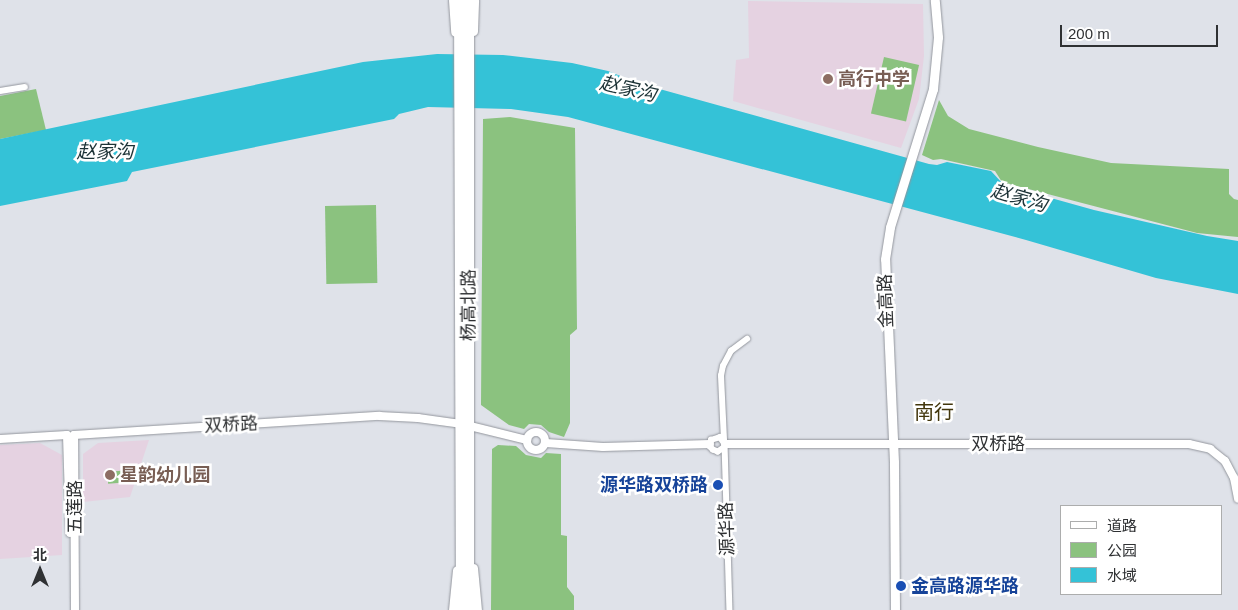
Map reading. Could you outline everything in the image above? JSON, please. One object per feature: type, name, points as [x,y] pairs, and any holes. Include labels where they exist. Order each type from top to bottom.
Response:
[{"type":"highway","name":"杨高北路","points":[[460,0],[464,71],[465,542],[469,610]]},
{"type":"highway","name":"杨高北路","points":[[464,71],[469,0]]},
{"type":"highway","name":"杨高北路","points":[[460,610],[465,542]]},
{"type":"main road","points":[[453,0],[464,71]]},
{"type":"main road","points":[[464,71],[474,0]]},
{"type":"main road","name":"金高路","points":[[895,610],[896,551],[893,444],[884,278],[890,227],[933,90],[938,37],[935,0]]},
{"type":"main road","points":[[452,610],[465,542]]},
{"type":"main road","points":[[465,542],[477,610]]},
{"type":"street","points":[[0,91],[24,87]]},
{"type":"street","name":"源华路","points":[[730,610],[721,376],[722,366],[731,351],[747,339]]},
{"type":"street","name":"双桥路","points":[[0,439],[379,416],[418,418],[465,425],[527,440]]},
{"type":"street","name":"双桥路","points":[[538,432],[545,437],[546,443],[543,448],[535,450],[530,448],[527,440],[530,434],[538,432]]},
{"type":"street","name":"五莲路","points":[[71,435],[71,610]]},
{"type":"street","name":"五莲路","points":[[71,435],[75,610]]},
{"type":"street","points":[[715,437],[724,444],[715,451],[710,444],[715,437]]},
{"type":"street","name":"双桥路","points":[[546,443],[603,447],[710,444]]},
{"type":"street","name":"双桥路","points":[[724,444],[1200,446],[1218,454],[1225,461],[1234,478],[1238,499]]},
{"type":"shaded area","name":"高行中学","points":[[748,1],[923,4],[924,56],[919,99],[901,148],[733,101],[736,60],[749,58]]},
{"type":"shaded area","name":"星韵幼儿园","points":[[149,440],[130,497],[83,502],[83,454],[98,443]]},
{"type":"shaded area","points":[[40,443],[62,455],[62,555],[0,559],[0,445]]},
{"type":"green space","points":[[884,57],[919,65],[906,122],[871,114]]},
{"type":"green space","points":[[36,89],[46,130],[0,139],[0,96]]},
{"type":"green space","points":[[939,100],[948,116],[969,129],[1038,147],[1111,163],[1229,169],[1229,194],[1238,200],[1238,237],[1197,233],[1002,182],[995,171],[941,159],[933,160],[922,155]]},
{"type":"green space","points":[[510,117],[575,128],[577,329],[570,335],[570,423],[564,437],[549,432],[541,425],[529,424],[524,429],[509,425],[481,405],[483,119]]},
{"type":"green space","points":[[376,205],[377,283],[326,284],[325,206]]},
{"type":"green space","points":[[498,445],[516,446],[526,455],[541,458],[546,453],[561,454],[561,535],[567,536],[567,587],[574,596],[574,610],[491,610],[492,449]]},
{"type":"green space","points":[[129,470],[130,482],[108,484],[107,472]]},
{"type":"water","name":"赵家沟","points":[[437,54],[503,55],[572,63],[608,71],[638,83],[929,164],[937,165],[947,162],[991,171],[1004,185],[1094,210],[1207,236],[1238,241],[1238,294],[1156,278],[1026,240],[568,117],[511,109],[428,107],[399,114],[394,119],[132,172],[127,181],[0,206],[0,139],[363,62]]},
{"type":"place","name":"高行中学","points":[[828,79]]},
{"type":"place","name":"星韵幼儿园","points":[[110,475]]},
{"type":"place","name":"源华路双桥路","points":[[718,485]]},
{"type":"place","name":"金高路源华路","points":[[901,586]]},
{"type":"district","name":"南行","points":[[934,412]]}]
